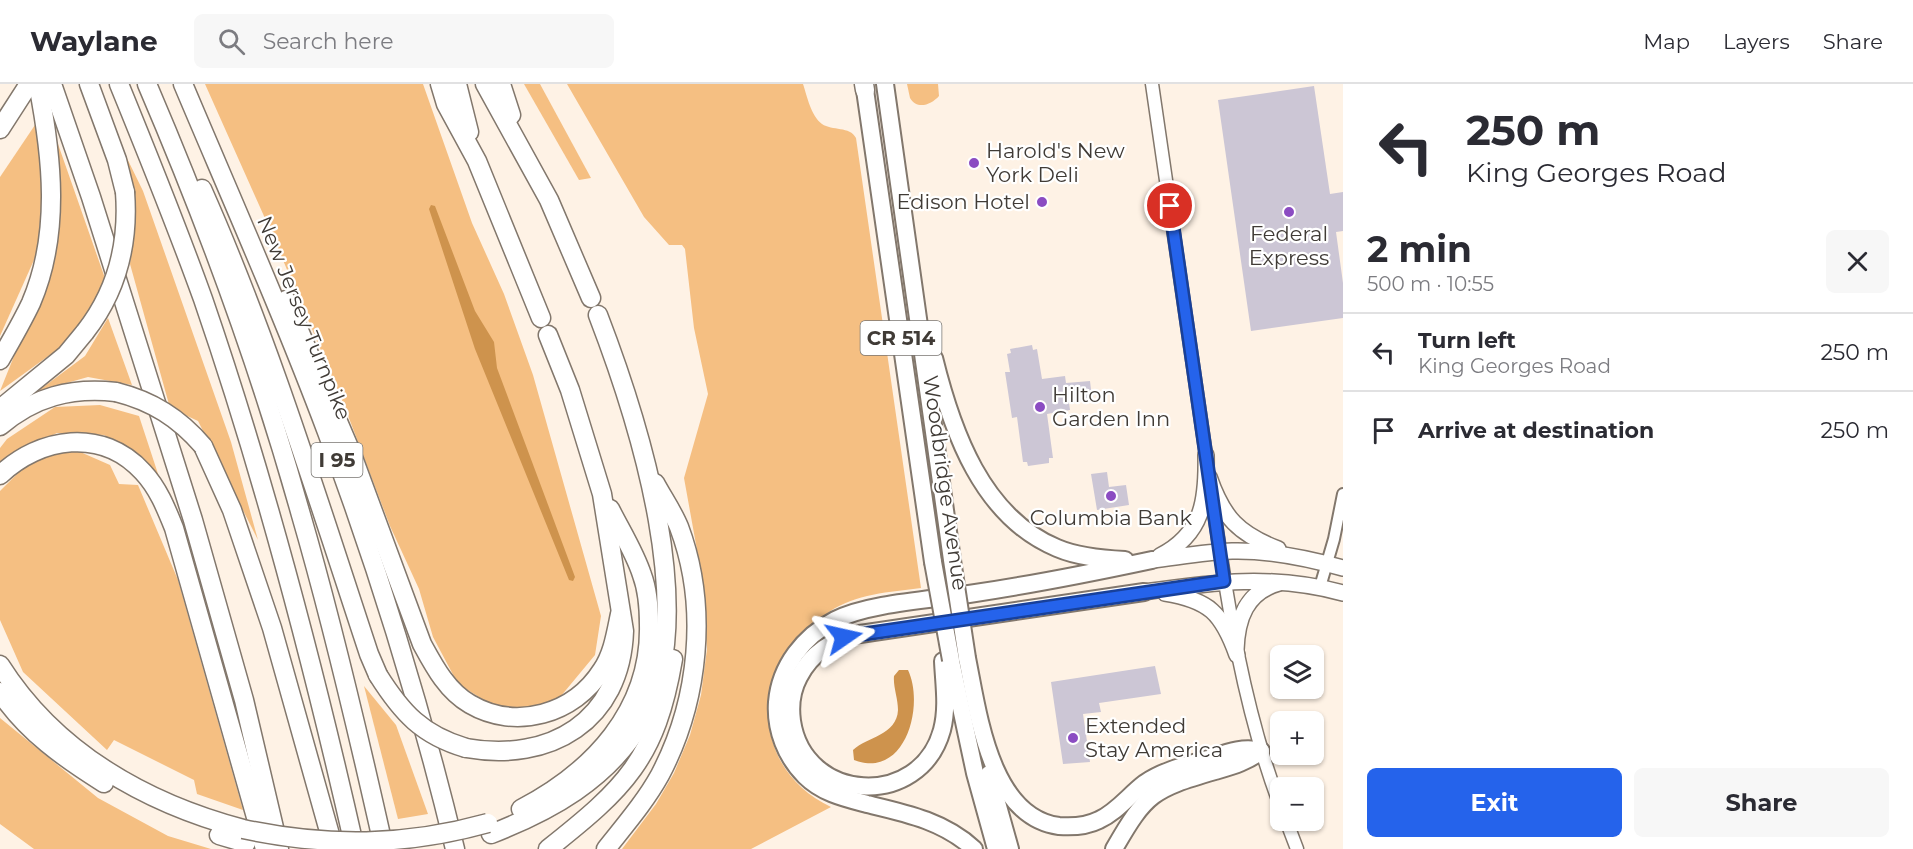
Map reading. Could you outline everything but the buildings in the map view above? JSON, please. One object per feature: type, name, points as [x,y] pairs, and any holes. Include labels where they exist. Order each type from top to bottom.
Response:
[{"type":"highway","points":[[0,129],[29,84]]},
{"type":"highway","points":[[0,360],[32,300],[48,238],[52,175],[38,84]]},
{"type":"highway","points":[[52,84],[95,208],[193,520],[244,700],[278,849]]},
{"type":"highway","points":[[0,409],[66,355],[104,306],[118,272],[126,228],[125,192],[117,160],[89,84]]},
{"type":"highway","points":[[119,84],[202,298],[240,411],[303,628],[355,849]]},
{"type":"highway","name":"I 95","points":[[147,84],[230,292],[301,513],[335,642],[384,849]]},
{"type":"highway","name":"New Jersey Turnpike","points":[[183,84],[326,431],[363,533],[422,724],[455,849]]},
{"type":"highway","points":[[440,84],[446,104],[477,161],[541,318]]},
{"type":"highway","points":[[457,84],[477,161]]},
{"type":"highway","points":[[485,84],[549,200],[591,298]]},
{"type":"highway","points":[[501,84],[520,145]]},
{"type":"highway","points":[[163,122],[189,159],[234,264],[286,403],[378,675],[408,717],[428,732],[447,742],[466,748],[490,752],[511,752],[533,748],[574,730],[592,715],[606,697],[618,673],[623,651],[624,631],[602,494],[577,411],[548,335]]},
{"type":"highway","points":[[243,226],[268,259],[351,452],[422,644],[448,686],[469,704],[490,713],[511,717],[534,717],[555,710],[576,699],[592,684],[603,669],[614,645],[620,614]]},
{"type":"highway","points":[[0,692],[24,722],[48,745],[68,761],[115,791],[173,820],[245,836],[365,843],[426,837],[489,828],[531,818],[578,790],[602,771],[625,746],[642,722],[653,694],[665,633],[666,607],[661,546],[650,474],[630,403],[598,315]]},
{"type":"highway","points":[[0,426],[30,404],[52,395],[74,391],[116,392],[154,404],[190,430],[203,446],[232,510],[272,628],[334,849]]},
{"type":"highway","points":[[0,475],[14,462],[49,445],[70,442],[89,443],[108,448],[128,458],[154,486],[174,528],[265,849]]},
{"type":"highway","points":[[606,849],[644,801],[659,776],[683,721],[694,668],[696,610],[685,552],[673,514],[650,474]]},
{"type":"highway","points":[[430,849],[489,828],[541,799],[590,762],[612,738],[639,690],[648,660],[650,633],[646,589],[642,573],[602,494]]},
{"type":"highway","points":[[548,849],[594,812],[619,788],[639,761],[652,737],[669,686],[676,632],[676,600],[672,572],[661,546]]},
{"type":"highway","points":[[0,665],[12,684],[34,710],[58,734],[97,765],[148,795],[178,809],[278,849]]},
{"type":"main road","name":"Woodbridge Avenue","points":[[885,84],[911,255],[952,560],[954,660],[984,753],[1010,849]]},
{"type":"main road","name":"Woodbridge Avenue","points":[[865,86],[933,562],[973,765],[996,849]]},
{"type":"main road","points":[[911,255],[934,360],[954,428],[976,471],[998,504],[1026,531],[1058,549],[1094,557],[1152,560],[1183,541],[1196,524],[1206,484],[1206,455]]},
{"type":"main road","points":[[1209,477],[1220,504],[1237,527],[1258,541],[1304,559]]},
{"type":"main road","points":[[974,849],[952,832],[938,825],[838,796],[818,786],[806,777],[787,753],[778,723],[778,694],[791,661],[804,643],[821,628],[842,617],[865,610],[975,593],[1152,560],[1220,552],[1254,552],[1304,559],[1343,568]]},
{"type":"main road","points":[[954,660],[941,732],[930,755],[909,776],[881,786],[849,784],[820,771],[803,752],[795,734],[791,715],[795,685],[812,657],[837,640],[860,634],[1224,581],[1288,581],[1343,593]]},
{"type":"main road","points":[[1237,655],[1239,623],[1247,603],[1265,588],[1288,581]]},
{"type":"main road","points":[[1144,592],[1184,596],[1209,607],[1227,629],[1237,655]]},
{"type":"main road","points":[[954,660],[984,733],[1000,780],[1009,796],[1020,807],[1050,824],[1071,826],[1093,823],[1112,813],[1144,784],[1166,772],[1235,750],[1248,748],[1261,751]]},
{"type":"main road","points":[[1113,849],[1135,813],[1158,792],[1182,781],[1242,762],[1261,751]]},
{"type":"street","points":[[1152,84],[1224,581],[1237,655],[1261,751],[1270,777]]},
{"type":"street","points":[[1320,587],[1343,494]]},
{"type":"street","points":[[1290,831],[1297,849]]},
{"type":"shaded area","points":[[205,84],[423,84],[472,223],[504,294],[533,375],[601,616],[595,655],[561,696],[531,709],[492,705],[458,684],[433,637],[419,589],[390,526],[344,405],[272,234]]},
{"type":"shaded area","points":[[524,84],[540,84],[591,178],[579,180]]},
{"type":"shaded area","points":[[567,84],[803,84],[810,106],[818,120],[826,126],[850,132],[856,138],[921,588],[873,595],[839,606],[796,639],[780,662],[769,702],[772,739],[778,756],[799,785],[831,807],[751,849],[622,849],[656,804],[674,773],[690,735],[701,695],[707,649],[699,561],[684,478],[708,394],[694,328],[685,249],[682,245],[669,245],[644,217]]},
{"type":"shaded area","points":[[907,84],[938,84],[939,96],[928,104],[916,104],[910,98]]},
{"type":"shaded area","points":[[37,122],[43,182],[38,251],[0,336],[0,177]]},
{"type":"shaded area","points":[[58,144],[107,284],[65,344],[0,391],[37,299],[58,233]]},
{"type":"shaded area","points":[[122,148],[143,191],[231,442],[258,540],[198,421],[170,408],[130,264],[135,191]]},
{"type":"shaded area","points":[[431,205],[435,206],[475,311],[494,342],[497,368],[575,577],[573,581],[569,580],[475,349],[429,209]]},
{"type":"shaded area","points":[[108,318],[132,385],[88,377],[38,391],[85,356]]},
{"type":"shaded area","points":[[100,405],[139,416],[160,480],[140,457],[104,435],[57,433],[10,456],[0,469],[0,448],[7,439],[55,407]]},
{"type":"shaded area","points":[[78,451],[110,465],[119,484],[138,485],[178,580],[243,810],[197,794],[194,780],[114,740],[107,750],[23,672],[0,620],[0,491],[34,457]]},
{"type":"shaded area","points":[[899,670],[908,670],[913,685],[912,720],[906,736],[898,750],[886,759],[872,763],[854,760],[853,750],[893,725],[898,710],[894,676]]},
{"type":"shaded area","points":[[364,686],[396,725],[428,814],[398,819]]},
{"type":"shaded area","points":[[0,718],[98,798],[168,836],[211,849],[34,849],[0,824]]},
{"type":"place","name":"Harold's New York Deli","points":[[974,163]]},
{"type":"place","name":"Edison Hotel","points":[[1042,202]]},
{"type":"place","name":"Federal Express","points":[[1289,212]]},
{"type":"place","name":"Hilton Garden Inn","points":[[1040,407]]},
{"type":"place","name":"Columbia Bank","points":[[1111,496]]},
{"type":"place","name":"Extended Stay America","points":[[1073,738]]},
{"type":"route","points":[[844,637],[1224,581],[1170,206]]}]
